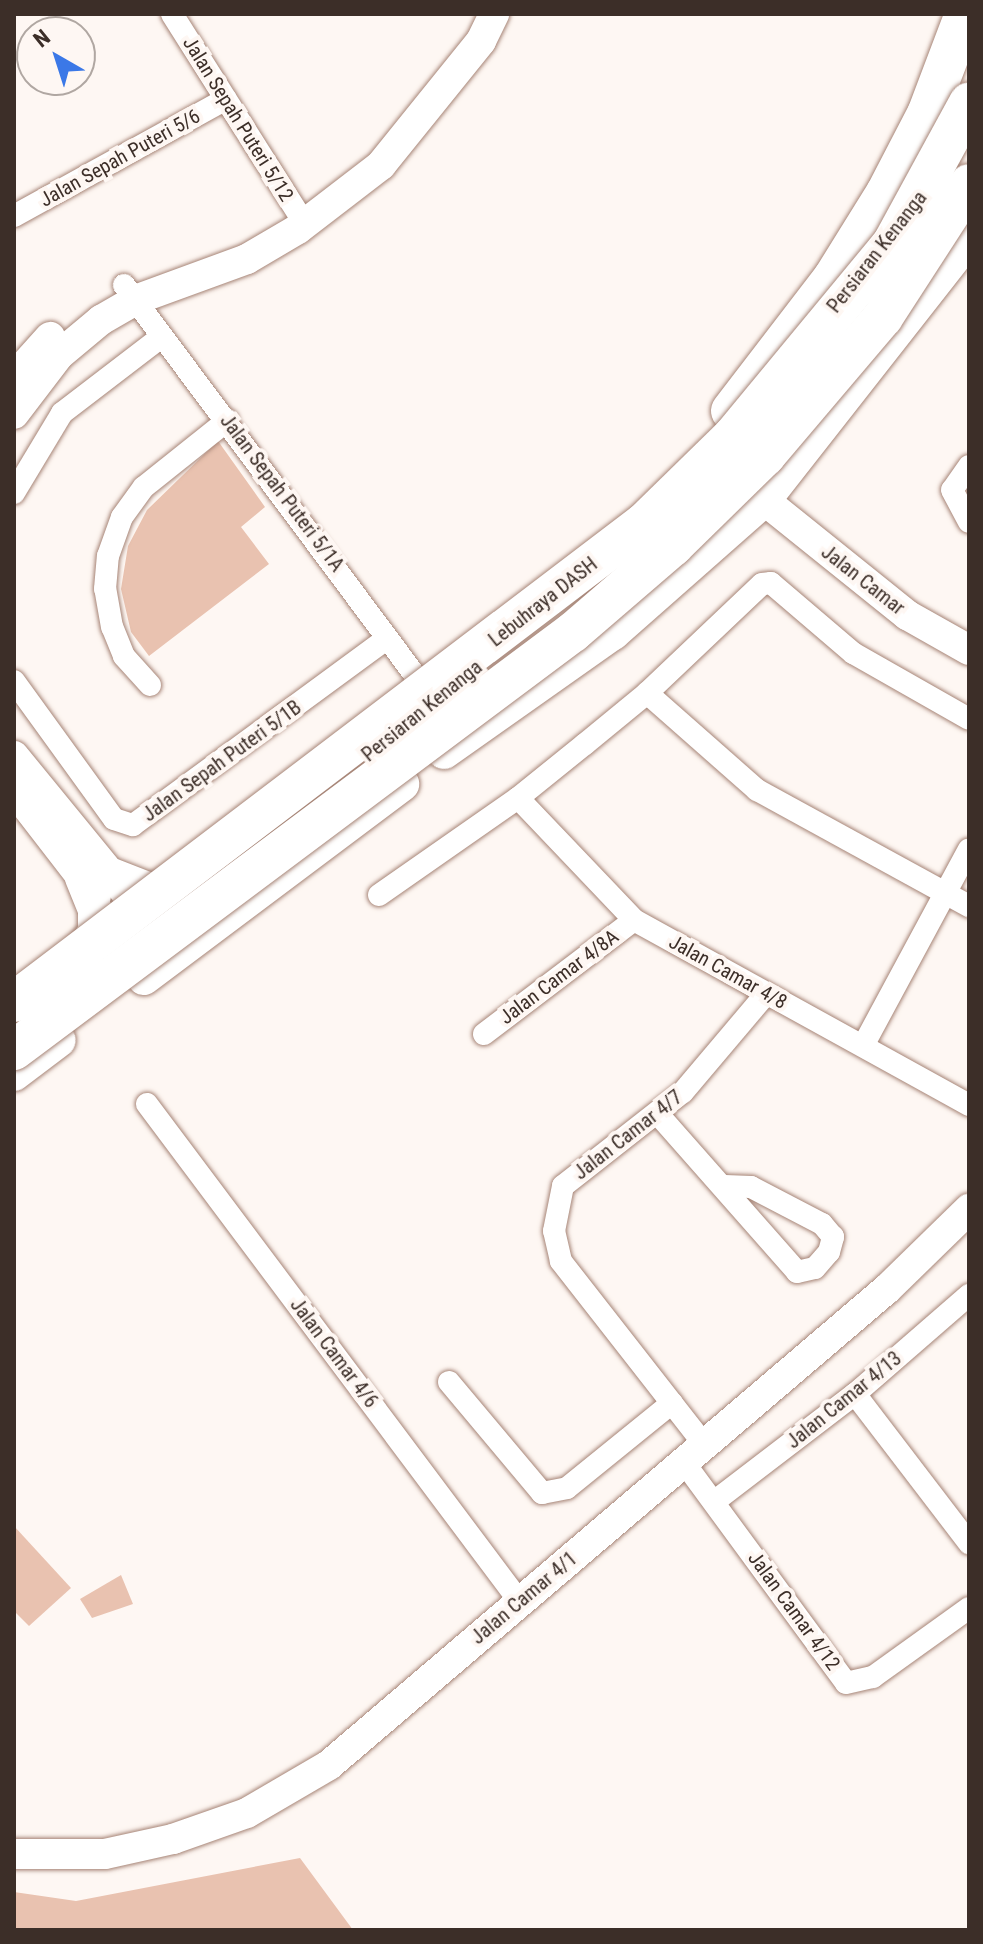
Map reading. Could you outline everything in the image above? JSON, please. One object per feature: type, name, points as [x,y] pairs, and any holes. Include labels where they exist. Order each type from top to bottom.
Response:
[{"type":"highway","points":[[701,449],[833,278],[886,193],[927,114],[963,23]]},
{"type":"highway","name":"Lebuhraya DASH","points":[[14,1002],[644,523],[733,436],[892,244],[969,103]]},
{"type":"highway","name":"Lebuhraya DASH","points":[[14,1050],[573,632],[673,546],[765,456],[883,317],[969,184]]},
{"type":"main road","name":"Persiaran Kenanga","points":[[14,1019],[143,933],[436,703],[587,571],[815,329],[897,229],[969,129]]},
{"type":"main road","points":[[14,1074],[442,753],[613,633],[764,500],[969,239]]},
{"type":"main road","points":[[14,1059],[123,974],[143,933],[181,933],[369,794],[442,753]]},
{"type":"main road","points":[[14,1019],[84,953],[95,931],[97,876],[153,891],[263,838]]},
{"type":"street","name":"Jalan Sepah Puteri 5/12","points":[[172,14],[300,216]]},
{"type":"street","points":[[300,216],[368,153],[472,14]]},
{"type":"street","points":[[14,377],[89,305],[130,293],[300,216],[381,165],[481,41],[494,14]]},
{"type":"street","name":"Jalan Sepah Puteri 5/6","points":[[14,216],[226,99]]},
{"type":"street","points":[[14,414],[59,355],[130,293]]},
{"type":"street","name":"Jalan Sepah Puteri 5/1A","points":[[130,293],[228,420],[436,703]]},
{"type":"street","points":[[14,493],[62,413],[161,337]]},
{"type":"street","points":[[150,685],[124,656],[112,627],[105,589],[108,556],[122,517],[144,487],[228,420]]},
{"type":"street","points":[[969,466],[952,490],[954,503],[969,522]]},
{"type":"street","name":"Jalan Camar","points":[[764,500],[907,615],[969,650]]},
{"type":"street","points":[[379,895],[518,798],[647,693],[762,584],[771,583],[853,653],[969,719]]},
{"type":"street","name":"Jalan Sepah Puteri 5/1B","points":[[14,681],[114,819],[133,825],[386,639]]},
{"type":"street","points":[[647,693],[757,790],[969,906]]},
{"type":"street","points":[[14,756],[97,876],[143,933]]},
{"type":"street","points":[[14,790],[97,876]]},
{"type":"street","name":"Jalan Camar 4/8","points":[[518,798],[634,920],[765,995],[864,1044],[969,1105]]},
{"type":"street","points":[[864,1044],[969,849]]},
{"type":"street","name":"Jalan Camar 4/8A","points":[[484,1034],[634,920]]},
{"type":"street","name":"Jalan Camar 4/7","points":[[693,1452],[672,1403],[561,1261],[554,1231],[563,1186],[657,1113],[712,1064],[765,995]]},
{"type":"street","name":"Jalan Camar 4/6","points":[[147,1104],[520,1602]]},
{"type":"street","points":[[657,1113],[725,1186],[797,1272],[815,1268],[829,1252],[833,1237],[822,1224],[751,1187],[725,1186]]},
{"type":"street","name":"Jalan Camar 4/1","points":[[14,1854],[105,1854],[173,1839],[247,1813],[329,1765],[887,1289],[969,1209]]},
{"type":"street","name":"Jalan Camar 4/13","points":[[715,1501],[855,1394],[969,1295]]},
{"type":"street","points":[[449,1382],[542,1493],[567,1488],[672,1403]]},
{"type":"street","points":[[855,1394],[969,1543]]},
{"type":"street","name":"Jalan Camar 4/12","points":[[693,1452],[715,1501],[846,1683],[873,1677],[969,1608]]},
{"type":"shaded area","points":[[218,441],[265,507],[241,527],[269,564],[149,656],[131,632],[121,589],[128,546],[147,510]]},
{"type":"shaded area","points":[[14,1526],[71,1588],[29,1626],[14,1611]]},
{"type":"shaded area","points":[[121,1575],[133,1604],[92,1618],[80,1599]]},
{"type":"shaded area","points":[[300,1858],[353,1930],[14,1930],[14,1892],[76,1901]]}]
